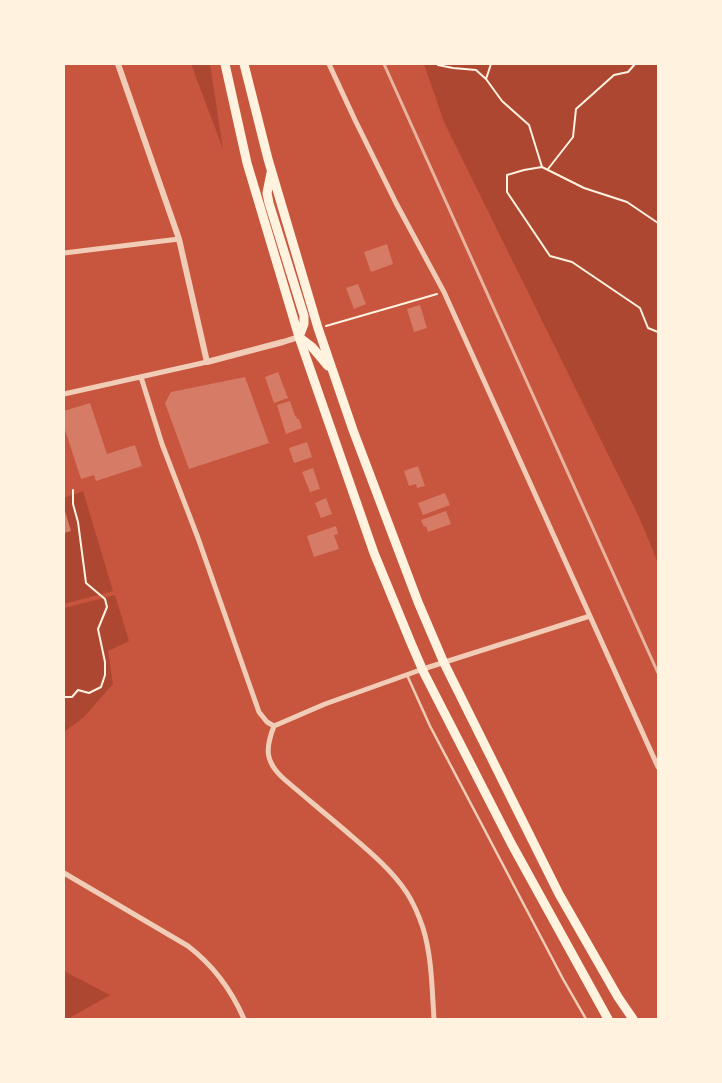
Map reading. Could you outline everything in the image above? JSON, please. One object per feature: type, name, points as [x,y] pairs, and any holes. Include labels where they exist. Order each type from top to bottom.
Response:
[{"type":"highway","points":[[225,64],[247,162],[298,337],[374,553],[423,669],[511,843],[608,1019]]},
{"type":"highway","points":[[244,64],[271,171],[332,372],[418,602],[444,663],[559,894],[618,998],[633,1019]]},
{"type":"highway","points":[[271,171],[267,193],[269,203],[304,316],[304,324],[298,337]]},
{"type":"highway","points":[[298,337],[321,356],[332,372]]},
{"type":"street","points":[[118,64],[179,239],[207,362]]},
{"type":"street","points":[[329,64],[384,178],[444,292],[658,766]]},
{"type":"street","points":[[64,253],[179,239]]},
{"type":"street","points":[[64,394],[207,362],[298,337]]},
{"type":"street","points":[[141,377],[162,444],[198,538],[259,712],[267,722],[274,726]]},
{"type":"street","points":[[434,1019],[427,945],[423,929],[407,893],[386,867],[284,779],[274,768],[268,751],[270,736],[274,726],[325,704],[407,674],[590,616]]},
{"type":"street","points":[[64,873],[197,953],[207,962],[234,997],[243,1019]]},
{"type":"lane","points":[[407,674],[430,726],[563,979],[586,1019]]},
{"type":"path","points":[[438,64],[453,68],[476,70],[486,79],[502,101],[529,125],[542,167]]},
{"type":"path","points":[[486,79],[491,64]]},
{"type":"path","points":[[548,169],[573,137],[576,109],[614,75],[628,72],[636,64]]},
{"type":"path","points":[[658,223],[627,202],[584,188],[542,167],[524,170],[507,176],[507,192],[550,256],[572,262],[640,308],[648,328],[658,332]]},
{"type":"path","points":[[326,326],[444,292]]},
{"type":"path","points":[[64,697],[72,696],[78,690],[89,693],[101,687],[105,676],[105,662],[98,629],[107,607],[105,598],[86,583],[78,522],[73,504],[73,490]]},
{"type":"shaded area","points":[[191,64],[210,64],[223,149]]},
{"type":"shaded area","points":[[424,64],[658,64],[658,563],[639,517],[444,122]]},
{"type":"shaded area","points":[[83,491],[113,591],[64,604],[64,498]]},
{"type":"shaded area","points":[[115,595],[129,641],[108,651],[113,684],[84,717],[64,732],[64,608]]},
{"type":"shaded area","points":[[64,971],[110,995],[68,1019],[64,1019]]},
{"type":"building","points":[[387,244],[393,264],[371,272],[364,252]]},
{"type":"building","points":[[358,284],[366,304],[354,309],[346,288]]},
{"type":"building","points":[[420,305],[427,328],[414,332],[407,309]]},
{"type":"building","points":[[278,372],[288,398],[274,403],[265,377]]},
{"type":"building","points":[[245,377],[269,443],[189,469],[165,403],[171,392]]},
{"type":"building","points":[[290,401],[295,416],[299,419],[302,428],[286,434],[277,405]]},
{"type":"building","points":[[90,403],[107,454],[135,445],[142,466],[96,481],[94,475],[81,479],[64,427],[64,411]]},
{"type":"building","points":[[307,442],[312,457],[294,463],[289,448]]},
{"type":"building","points":[[418,466],[425,486],[417,488],[416,484],[409,486],[404,471]]},
{"type":"building","points":[[313,468],[320,489],[310,492],[302,472]]},
{"type":"building","points":[[445,493],[450,505],[423,515],[418,503]]},
{"type":"building","points":[[326,498],[332,514],[321,518],[315,503]]},
{"type":"building","points":[[64,508],[71,531],[64,533]]},
{"type":"building","points":[[446,511],[451,524],[428,532],[421,520]]},
{"type":"building","points":[[336,526],[338,534],[334,535],[339,549],[314,557],[307,536]]},
{"type":"railway","points":[[384,64],[658,673]]}]
